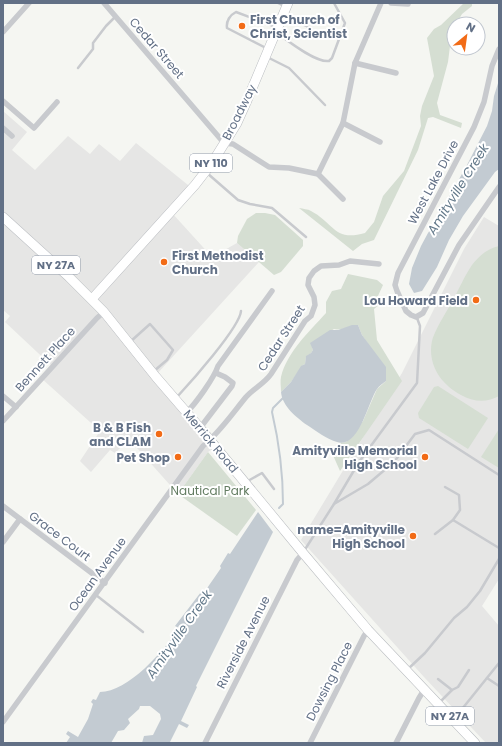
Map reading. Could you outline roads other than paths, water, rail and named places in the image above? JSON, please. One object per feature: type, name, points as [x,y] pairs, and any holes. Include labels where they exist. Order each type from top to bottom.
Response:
[{"type":"main road","name":"Broadway","points":[[92,299],[205,172],[224,143],[237,123],[246,103],[276,30],[283,7]]},
{"type":"main road","name":"Merrick Road","points":[[3,217],[92,299],[104,312],[152,373],[200,428],[302,553],[368,630],[475,743]]},
{"type":"street","points":[[3,32],[29,3]]},
{"type":"street","name":"Cedar Street","points":[[104,3],[224,143]]},
{"type":"street","points":[[318,174],[343,123],[355,63],[381,3]]},
{"type":"street","points":[[391,3],[408,4]]},
{"type":"street","name":"West Lake Drive","points":[[416,317],[406,311],[396,291],[398,273],[474,127],[484,102],[492,66],[499,50]]},
{"type":"street","points":[[355,63],[396,73]]},
{"type":"street","points":[[3,102],[34,128],[57,102]]},
{"type":"street","points":[[343,123],[380,142]]},
{"type":"street","points":[[3,128],[12,136]]},
{"type":"street","points":[[224,143],[233,144],[269,167],[289,168],[318,174],[343,199]]},
{"type":"street","points":[[416,317],[424,313],[460,245],[499,187]]},
{"type":"street","name":"Cedar Street","points":[[210,440],[247,397],[266,381],[305,321],[310,316],[315,305],[314,297],[308,285],[314,271],[321,266],[339,265],[350,261],[379,264]]},
{"type":"street","points":[[186,412],[196,402],[216,373],[218,366],[272,291]]},
{"type":"street","name":"Bennett Place","points":[[3,421],[104,312]]},
{"type":"street","points":[[200,428],[233,383],[216,373]]},
{"type":"street","points":[[3,396],[16,407]]},
{"type":"street","name":"Ocean Avenue","points":[[3,722],[204,446],[210,440]]},
{"type":"street","name":"Grace Court","points":[[3,506],[105,583]]},
{"type":"street","points":[[3,542],[20,519]]},
{"type":"street","name":"Riverside Avenue","points":[[205,743],[297,560],[302,553]]},
{"type":"street","name":"Dowsing Place","points":[[310,743],[368,630]]},
{"type":"street","points":[[396,743],[424,690]]},
{"type":"lane","points":[[325,105],[289,68],[227,28],[228,20],[232,14],[236,12],[276,30],[290,43],[322,61],[329,61],[332,58],[345,26],[345,23],[334,3]]},
{"type":"lane","points":[[283,7],[311,28]]},
{"type":"lane","points":[[78,68],[93,49],[93,43],[116,16]]},
{"type":"lane","points":[[205,172],[238,200],[272,208],[306,237]]},
{"type":"lane","points":[[175,399],[198,374],[230,333],[238,322],[241,311]]},
{"type":"lane","points":[[302,553],[359,462],[417,383],[420,326],[416,317]]},
{"type":"lane","points":[[128,344],[150,324],[173,350],[167,360],[152,373]]},
{"type":"lane","points":[[334,504],[368,484],[394,462],[416,434],[429,430],[499,475]]},
{"type":"lane","points":[[246,483],[262,473],[274,489]]},
{"type":"lane","points":[[435,534],[453,520],[460,510],[459,495],[445,487]]},
{"type":"lane","points":[[453,520],[499,548]]},
{"type":"lane","points":[[406,671],[425,653],[454,618],[467,607],[480,591],[499,559]]},
{"type":"lane","points":[[96,596],[143,632]]},
{"type":"lane","points":[[453,720],[499,663]]},
{"type":"lane","points":[[438,704],[452,690],[458,687],[469,670]]},
{"type":"lane","points":[[487,678],[499,686]]},
{"type":"lane","points":[[438,679],[452,690]]},
{"type":"water","points":[[499,80],[499,169],[495,172],[463,216],[449,240],[437,267],[422,291],[414,293],[409,284],[412,268],[421,246],[438,219],[487,126]]},
{"type":"water","points":[[352,325],[358,325],[362,335],[386,367],[386,381],[377,389],[357,432],[345,442],[337,442],[318,432],[295,415],[287,407],[281,392],[291,382],[301,366],[305,364],[306,356],[313,350],[310,343],[330,330],[338,330]]},
{"type":"water","points":[[258,512],[273,532],[196,686],[197,687],[181,721],[189,725],[187,728],[179,724],[170,742],[172,743],[142,743],[144,736],[153,735],[161,719],[160,714],[150,706],[140,706],[139,709],[128,719],[130,723],[124,730],[118,731],[111,743],[66,743],[70,737],[66,734],[68,731],[78,737],[88,719],[93,704],[91,702],[93,699],[96,700],[100,692],[111,690],[133,678],[164,648],[179,628],[175,626],[201,592],[203,594],[221,568],[220,566],[228,553],[230,554]]},
{"type":"waterway","name":"Amityville Creek","points":[[279,508],[283,504],[282,481],[279,446],[272,412],[273,408],[283,398]]},
{"type":"place","name":"First Church of Christ, Scientist","points":[[242,26]]},
{"type":"place","name":"First Methodist Church","points":[[164,262]]},
{"type":"place","name":"Lou Howard Field","points":[[476,300]]},
{"type":"place","name":"B & B Fish and CLAM","points":[[159,434]]},
{"type":"place","name":"Pet Shop","points":[[178,457]]},
{"type":"place","name":"Amityville Memorial High School","points":[[425,457]]},
{"type":"place","name":"name=Amityville High School","points":[[413,536]]},
{"type":"park label","name":"Nautical Park","points":[[210,490]]}]
